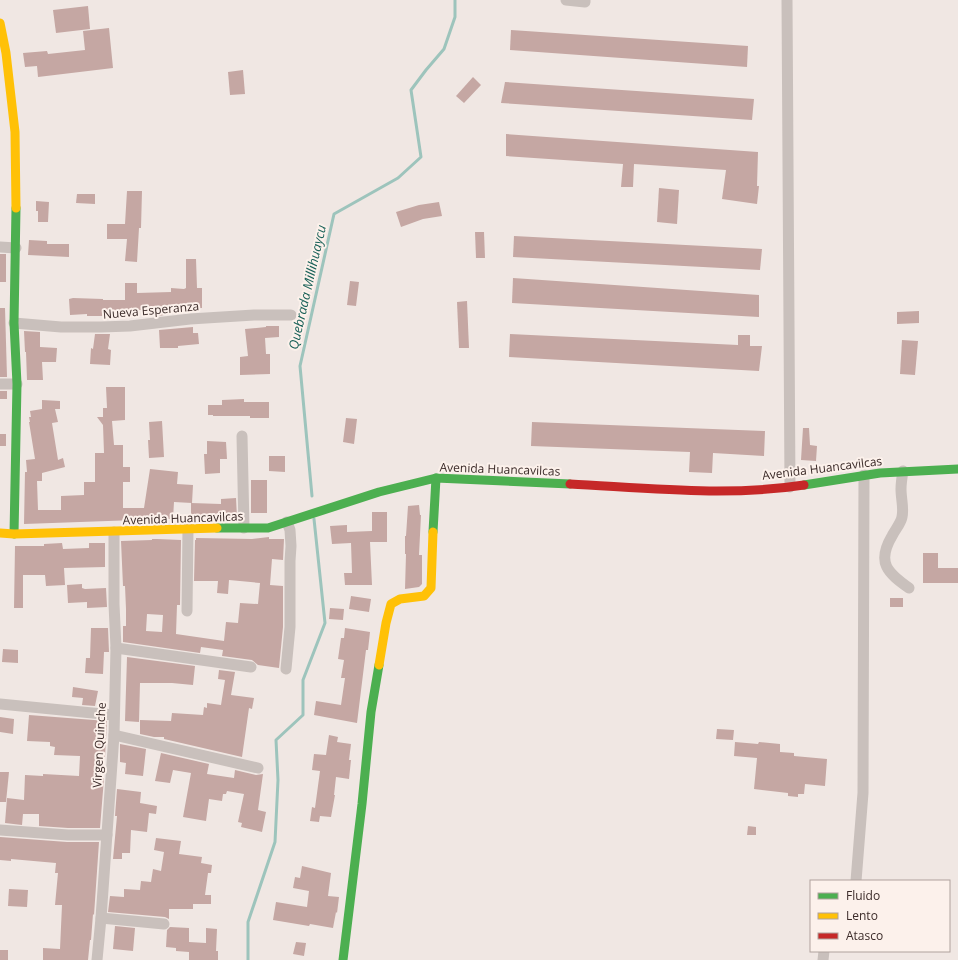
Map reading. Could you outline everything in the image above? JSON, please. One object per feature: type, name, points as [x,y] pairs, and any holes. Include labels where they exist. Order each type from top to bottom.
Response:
[{"type":"street","points":[[566,0],[585,2],[585,0]]},
{"type":"street","points":[[787,0],[790,487]]},
{"type":"street","points":[[0,23],[15,132],[16,248],[14,323],[17,384],[14,534]]},
{"type":"street","points":[[0,247],[16,248]]},
{"type":"street","name":"Nueva Esperanza","points":[[14,323],[61,328],[130,326],[197,319],[291,314]]},
{"type":"street","points":[[0,384],[17,384]]},
{"type":"street","points":[[242,436],[244,528]]},
{"type":"street","name":"Avenida Huancavilcas","points":[[0,533],[114,532],[188,528],[268,528],[379,492],[436,478],[715,491],[790,487],[864,475],[903,471],[958,469]]},
{"type":"street","points":[[903,471],[901,490],[902,518],[888,542],[885,553],[885,563],[888,572],[909,588]]},
{"type":"street","points":[[856,880],[863,793],[864,475]]},
{"type":"street","points":[[342,960],[362,804],[370,712],[386,623],[391,604],[400,599],[424,596],[431,588],[430,561],[436,478]]},
{"type":"street","points":[[286,669],[290,627],[291,546],[290,530],[287,522]]},
{"type":"street","points":[[187,611],[188,528]]},
{"type":"street","name":"Virgen Quinche","points":[[97,960],[114,735],[116,648],[114,604],[114,532]]},
{"type":"street","points":[[116,648],[251,667]]},
{"type":"street","points":[[0,704],[114,715]]},
{"type":"street","points":[[114,735],[258,768]]},
{"type":"street","points":[[0,830],[68,835],[107,835]]},
{"type":"street","points":[[101,918],[164,924]]},
{"type":"building","points":[[88,6],[90,29],[56,33],[53,10]]},
{"type":"building","points":[[109,28],[113,68],[38,77],[37,66],[25,67],[23,53],[47,51],[48,54],[85,50],[83,31]]},
{"type":"building","points":[[511,30],[748,46],[747,67],[510,50]]},
{"type":"building","points":[[243,70],[245,94],[230,95],[228,72]]},
{"type":"building","points":[[473,77],[481,85],[464,103],[456,96]]},
{"type":"building","points":[[505,82],[754,99],[752,120],[501,103]]},
{"type":"building","points":[[506,134],[758,152],[757,186],[759,186],[757,204],[722,199],[726,170],[634,164],[633,187],[621,187],[623,164],[506,156]]},
{"type":"building","points":[[659,188],[679,190],[677,224],[657,222]]},
{"type":"building","points":[[127,191],[142,191],[141,228],[139,228],[137,262],[125,261],[127,239],[107,239],[107,224],[125,224]]},
{"type":"building","points":[[77,194],[95,194],[95,204],[76,203]]},
{"type":"building","points":[[36,201],[49,202],[48,222],[38,222]]},
{"type":"building","points":[[439,202],[442,216],[423,219],[401,227],[396,212],[419,205]]},
{"type":"building","points":[[475,232],[484,232],[485,258],[476,258]]},
{"type":"building","points":[[514,236],[762,249],[760,270],[513,257]]},
{"type":"building","points":[[29,240],[47,241],[47,244],[69,244],[69,257],[28,255]]},
{"type":"building","points":[[0,254],[6,254],[6,282],[0,282]]},
{"type":"building","points":[[186,259],[196,259],[197,288],[202,288],[202,308],[170,309],[169,314],[159,316],[160,310],[139,310],[139,317],[87,316],[87,314],[70,315],[69,299],[125,300],[125,283],[137,283],[137,293],[171,292],[171,288],[184,289],[186,288]]},
{"type":"building","points":[[513,278],[759,295],[759,317],[512,303]]},
{"type":"building","points":[[350,281],[359,282],[356,306],[347,305]]},
{"type":"building","points":[[467,301],[469,348],[459,348],[457,302]]},
{"type":"building","points":[[0,308],[5,308],[7,377],[0,377]]},
{"type":"building","points":[[919,311],[919,323],[897,324],[897,312]]},
{"type":"building","points":[[279,326],[279,337],[265,338],[266,354],[270,354],[270,374],[240,375],[240,357],[248,356],[245,329]]},
{"type":"building","points":[[193,327],[193,333],[198,333],[199,344],[178,346],[178,348],[160,348],[159,330]]},
{"type":"building","points":[[24,331],[40,332],[40,347],[57,348],[56,362],[42,362],[43,380],[27,380]]},
{"type":"building","points":[[95,334],[110,334],[108,349],[111,350],[110,365],[90,364],[91,348],[93,349]]},
{"type":"building","points":[[510,334],[738,345],[738,335],[750,335],[750,346],[762,346],[759,371],[509,357]]},
{"type":"building","points":[[902,340],[918,341],[915,375],[900,374]]},
{"type":"building","points":[[106,387],[125,387],[125,420],[112,421],[114,445],[123,445],[123,467],[130,467],[130,482],[123,482],[123,508],[144,508],[150,469],[178,472],[177,484],[193,485],[192,503],[174,502],[173,519],[136,519],[24,524],[25,472],[27,472],[26,460],[35,459],[29,422],[29,417],[31,417],[30,411],[42,409],[42,400],[60,401],[60,409],[55,409],[58,422],[52,423],[58,460],[63,458],[65,467],[42,473],[42,481],[37,481],[38,510],[61,510],[61,496],[84,495],[84,482],[95,482],[95,453],[104,453],[103,425],[97,417],[103,417],[103,408],[107,408]]},
{"type":"building","points":[[0,391],[7,391],[7,399],[0,399]]},
{"type":"building","points":[[244,399],[244,402],[269,402],[269,418],[208,415],[208,405],[222,405],[222,400]]},
{"type":"building","points":[[346,418],[357,419],[354,444],[343,442]]},
{"type":"building","points":[[162,421],[164,457],[149,458],[149,422]]},
{"type":"building","points":[[532,422],[765,431],[764,456],[713,453],[712,473],[689,472],[690,452],[531,446]]},
{"type":"building","points":[[803,428],[809,428],[810,445],[817,446],[816,461],[801,460]]},
{"type":"building","points":[[0,434],[6,434],[6,446],[0,446]]},
{"type":"building","points":[[207,441],[226,442],[227,459],[220,459],[220,473],[205,474],[204,454],[207,454]]},
{"type":"building","points":[[269,456],[285,456],[285,472],[269,471]]},
{"type":"building","points":[[251,480],[267,480],[267,513],[251,513]]},
{"type":"building","points":[[236,498],[237,518],[191,518],[191,503],[221,504],[221,499]]},
{"type":"building","points":[[419,505],[421,515],[419,555],[422,555],[422,584],[419,587],[405,589],[405,536],[408,506]]},
{"type":"building","points":[[372,512],[387,512],[387,542],[370,542],[372,585],[345,585],[344,573],[352,573],[351,543],[332,544],[330,526],[347,525],[347,532],[372,531]]},
{"type":"building","points":[[269,537],[269,539],[284,539],[283,560],[272,559],[270,585],[283,586],[283,627],[279,668],[258,665],[252,660],[222,656],[223,650],[201,647],[200,653],[123,642],[123,626],[126,626],[126,609],[125,586],[123,586],[121,541],[152,539],[181,540],[180,605],[177,605],[176,634],[224,641],[226,622],[238,623],[240,603],[258,604],[260,583],[229,580],[228,594],[217,593],[218,581],[194,581],[195,540],[196,538],[252,539]],"holes":[[[147,614],[163,615],[162,632],[146,631]]]},
{"type":"building","points":[[62,543],[63,549],[89,548],[89,543],[105,543],[105,567],[64,568],[65,585],[46,586],[45,575],[23,575],[23,608],[14,608],[15,546],[44,546],[44,544]]},
{"type":"building","points":[[923,553],[938,553],[938,568],[958,568],[958,583],[923,583]]},
{"type":"building","points":[[82,584],[82,588],[85,589],[106,588],[107,607],[87,608],[87,602],[68,603],[67,585]]},
{"type":"building","points":[[351,596],[371,599],[369,612],[349,609]]},
{"type":"building","points":[[890,598],[903,598],[903,607],[890,607]]},
{"type":"building","points":[[330,608],[344,609],[343,620],[329,619]]},
{"type":"building","points":[[91,628],[108,628],[109,652],[104,652],[103,674],[85,673],[86,658],[90,658]]},
{"type":"building","points":[[345,628],[370,632],[368,650],[366,650],[357,723],[314,715],[316,701],[341,705],[345,678],[341,678],[344,660],[338,659],[341,638],[344,638]]},
{"type":"building","points":[[3,649],[18,650],[18,663],[2,662]]},
{"type":"building","points":[[127,657],[195,666],[193,685],[172,683],[140,683],[139,722],[125,721]]},
{"type":"building","points":[[219,670],[235,672],[231,695],[254,698],[252,709],[249,708],[242,757],[164,739],[164,737],[154,737],[140,734],[140,720],[171,721],[172,713],[203,715],[204,707],[207,708],[207,703],[221,705],[225,680],[218,679]]},
{"type":"building","points":[[73,687],[98,691],[95,706],[82,705],[83,698],[72,697]]},
{"type":"building","points":[[29,715],[107,721],[105,757],[102,757],[101,778],[104,778],[100,828],[39,826],[39,814],[23,814],[22,825],[5,823],[7,798],[24,800],[25,775],[43,776],[43,774],[79,776],[80,756],[54,755],[55,747],[50,746],[50,742],[27,741]]},
{"type":"building","points":[[0,717],[14,719],[13,734],[0,732]]},
{"type":"building","points":[[717,729],[734,730],[733,740],[716,739]]},
{"type":"building","points":[[329,735],[338,737],[337,742],[351,744],[349,779],[336,777],[335,795],[331,817],[320,816],[319,822],[310,821],[312,807],[315,808],[320,771],[312,770],[314,754],[326,755]]},
{"type":"building","points":[[735,742],[780,744],[780,752],[794,753],[794,756],[827,759],[825,786],[805,784],[804,794],[798,794],[798,797],[788,796],[788,793],[754,789],[757,758],[734,756]]},
{"type":"building","points":[[120,744],[146,749],[143,776],[125,774],[126,763],[120,762]]},
{"type":"building","points":[[161,753],[209,764],[207,774],[234,778],[235,770],[256,775],[263,774],[258,810],[266,812],[262,832],[241,827],[242,823],[238,822],[244,794],[227,791],[226,794],[223,794],[222,801],[209,799],[206,821],[183,817],[191,773],[173,770],[170,783],[155,781]]},
{"type":"building","points":[[0,772],[9,772],[6,802],[0,802]]},
{"type":"building","points":[[117,789],[141,792],[140,803],[157,806],[156,814],[149,813],[147,832],[131,830],[130,853],[122,853],[122,859],[113,859],[117,816],[115,816]]},
{"type":"building","points":[[748,826],[756,827],[756,835],[747,835]]},
{"type":"building","points":[[0,837],[67,842],[99,842],[94,915],[93,914],[88,960],[43,960],[43,948],[60,949],[62,905],[55,905],[58,873],[55,873],[56,863],[11,859],[11,861],[0,860]]},
{"type":"building","points":[[156,838],[181,841],[179,854],[202,857],[201,863],[212,865],[211,873],[208,873],[205,895],[211,895],[211,904],[193,904],[193,909],[169,909],[169,919],[165,917],[108,912],[110,896],[124,897],[124,889],[140,890],[141,881],[151,882],[153,869],[161,871],[164,852],[154,850]]},
{"type":"building","points":[[302,866],[331,873],[328,896],[339,897],[333,928],[273,920],[276,902],[307,907],[309,891],[293,888],[295,877],[300,878]]},
{"type":"building","points":[[9,889],[28,890],[27,907],[8,906]]},
{"type":"building","points":[[115,926],[135,928],[133,951],[113,949]]},
{"type":"building","points":[[170,927],[189,928],[189,942],[206,943],[206,928],[217,929],[216,951],[218,951],[218,960],[189,960],[189,952],[176,951],[176,948],[166,947],[167,930]]},
{"type":"building","points":[[296,942],[306,943],[304,956],[293,954]]},
{"type":"building","points":[[0,950],[8,950],[8,960],[0,960]]},
{"type":"waterway","name":"Quebrada Millihuaycu","points":[[312,496],[300,366],[334,214],[398,178],[421,157],[411,90],[444,49],[455,17],[455,0]]},
{"type":"waterway","name":"Quebrada Millihuaycu","points":[[248,960],[248,922],[275,842],[278,780],[276,740],[303,715],[303,680],[325,623],[314,519]]},
{"type":"traffic: fast","points":[[14,534],[17,384],[14,323],[16,208]]},
{"type":"traffic: fast","points":[[804,485],[880,473],[958,469]]},
{"type":"traffic: fast","points":[[217,528],[268,528],[379,492],[436,478],[570,484]]},
{"type":"traffic: fast","points":[[433,532],[436,478]]},
{"type":"traffic: fast","points":[[343,960],[362,804],[371,712],[379,665]]},
{"type":"traffic: slow","points":[[0,23],[6,53],[15,132],[16,208]]},
{"type":"traffic: slow","points":[[0,533],[14,534],[217,528]]},
{"type":"traffic: slow","points":[[379,665],[386,623],[391,604],[400,599],[424,596],[431,588],[433,532]]},
{"type":"traffic: jam","points":[[570,484],[716,491],[775,489],[804,485]]}]
